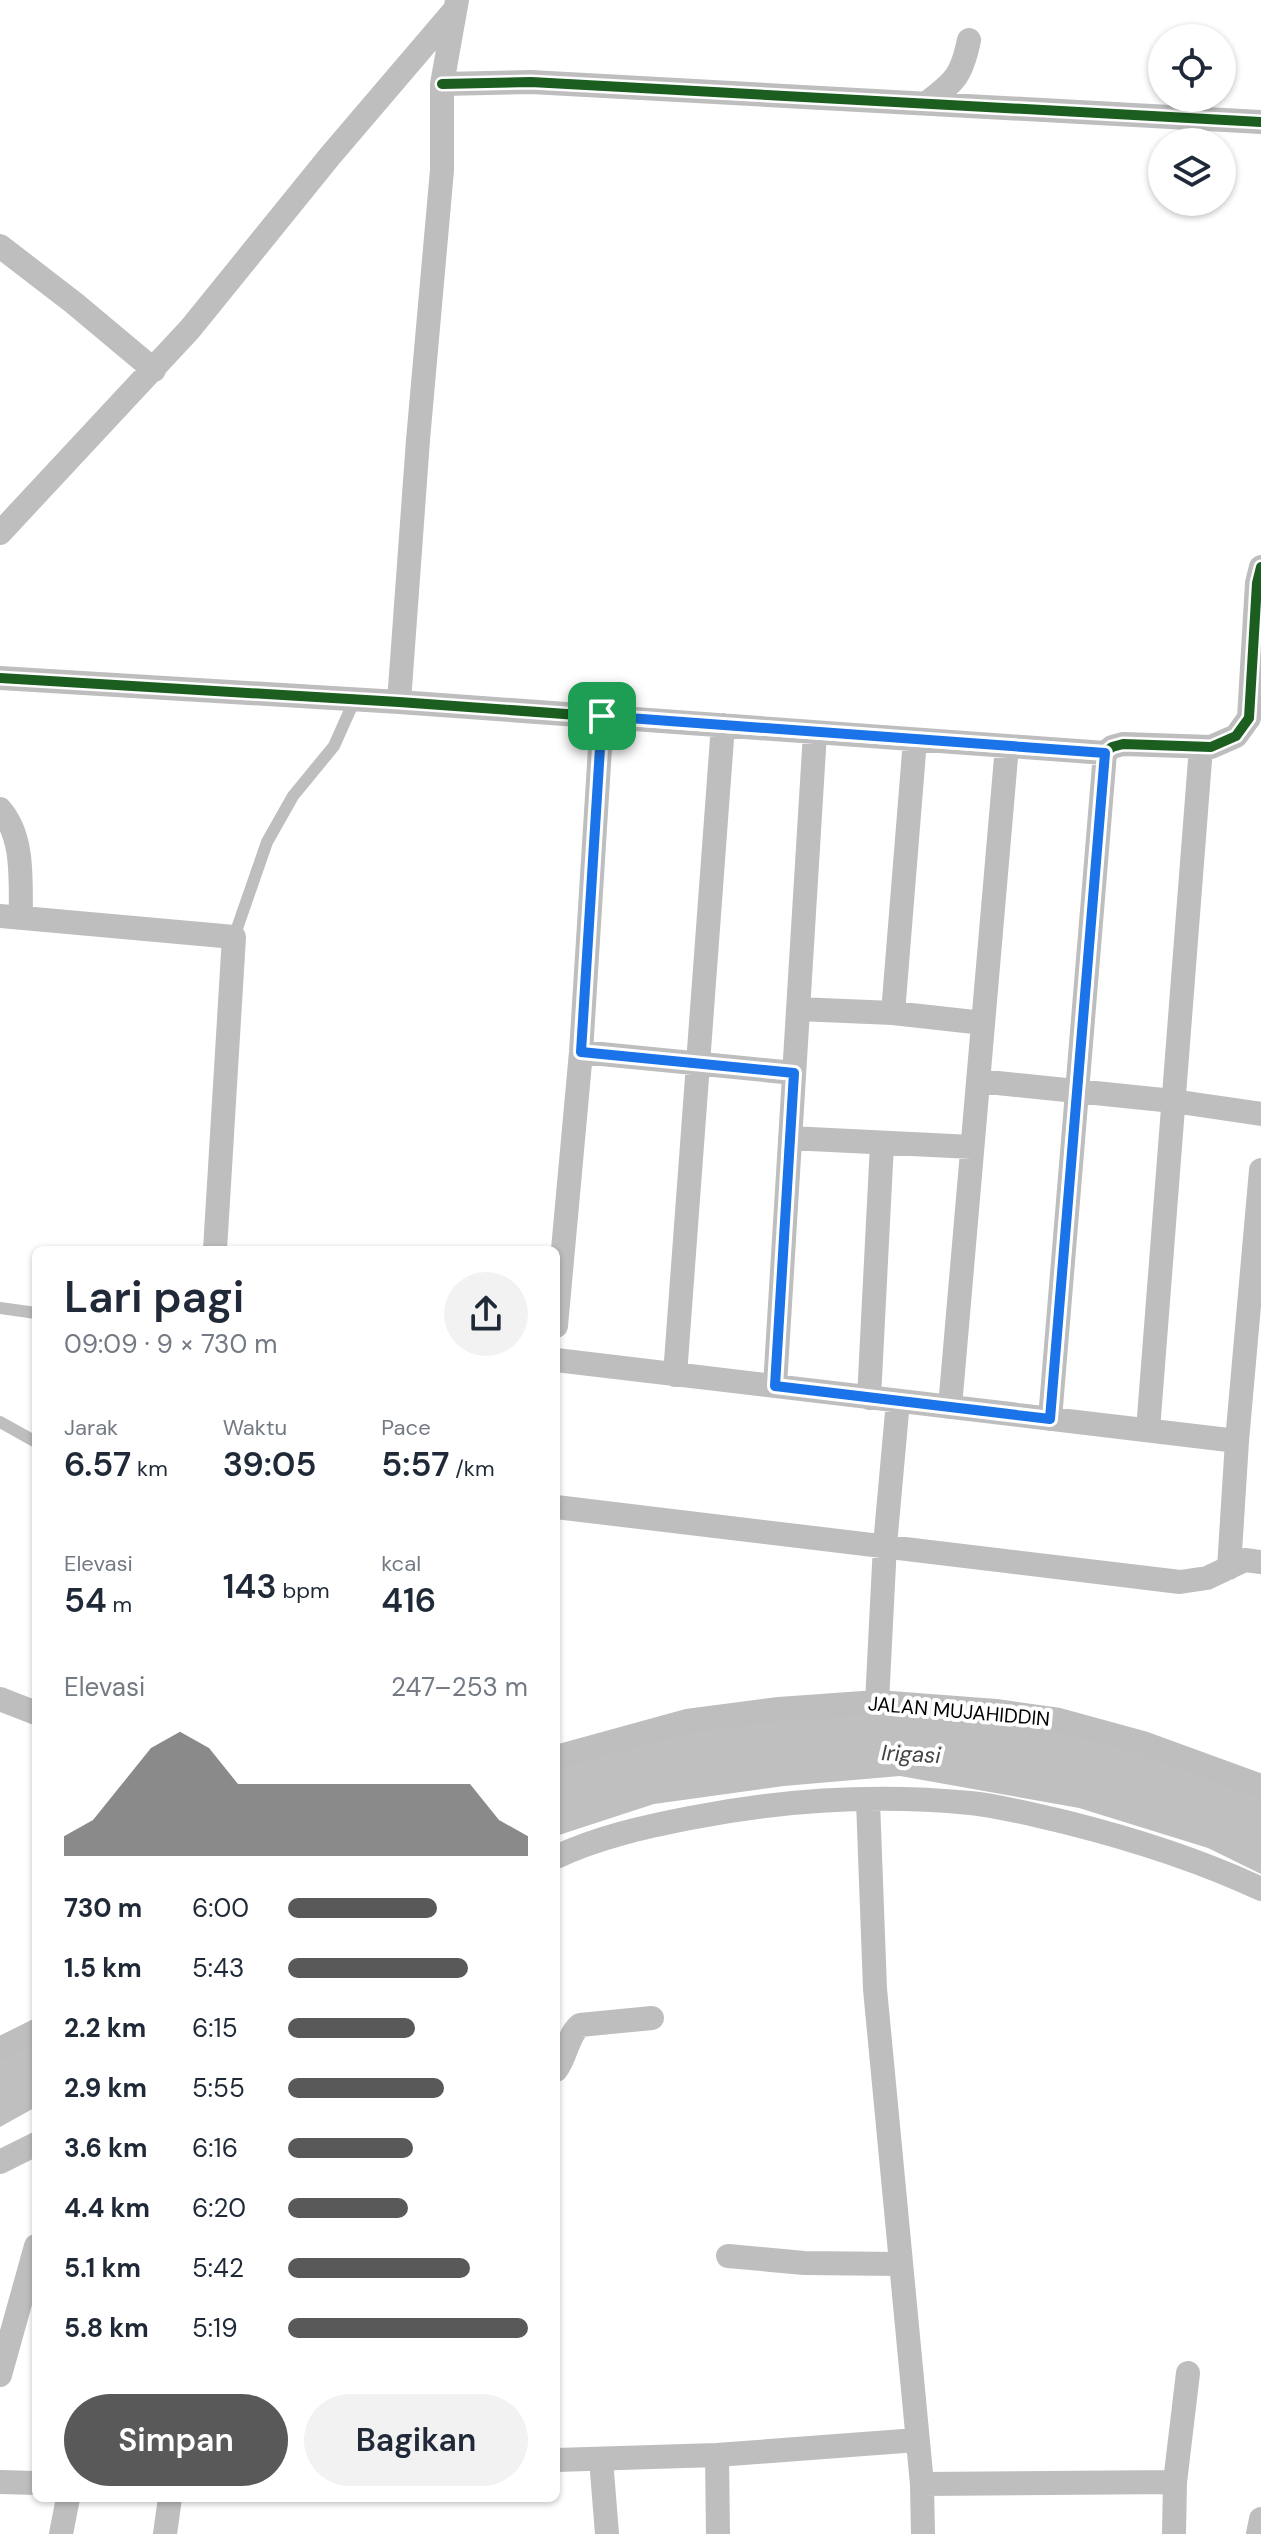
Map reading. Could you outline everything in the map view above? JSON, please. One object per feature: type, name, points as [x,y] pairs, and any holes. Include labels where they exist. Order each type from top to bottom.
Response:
[{"type":"street","points":[[399,702],[442,170],[442,84],[456,5]]},
{"type":"street","points":[[0,533],[190,329],[456,5]]},
{"type":"street","points":[[928,102],[963,66],[969,40]]},
{"type":"street","points":[[442,84],[531,82],[1261,122]]},
{"type":"street","points":[[0,246],[154,370]]},
{"type":"street","points":[[1050,1419],[1105,753],[1123,744],[1211,747],[1236,736],[1249,718],[1257,583],[1261,567]]},
{"type":"street","points":[[0,678],[355,699],[1105,753]]},
{"type":"street","points":[[560,1282],[581,1052],[602,716]]},
{"type":"street","points":[[675,1375],[723,725]]},
{"type":"street","points":[[775,1386],[815,733]]},
{"type":"street","points":[[893,1013],[915,740]]},
{"type":"street","points":[[950,1407],[1007,746]]},
{"type":"street","points":[[1148,1430],[1201,747]]},
{"type":"street","points":[[0,809],[12,826],[20,856],[10,916],[234,937],[215,1246]]},
{"type":"street","points":[[798,1009],[893,1013],[983,1023]]},
{"type":"street","points":[[581,1052],[794,1073]]},
{"type":"street","points":[[978,1081],[1173,1101],[1261,1114]]},
{"type":"street","points":[[790,1138],[972,1147]]},
{"type":"street","points":[[869,1398],[882,1144]]},
{"type":"street","points":[[1229,1568],[1261,1170]]},
{"type":"street","points":[[560,1361],[1237,1441]]},
{"type":"street","points":[[877,1702],[885,1545],[898,1401]]},
{"type":"street","points":[[560,1507],[1180,1582],[1207,1578],[1245,1560],[1261,1562]]},
{"type":"street","points":[[0,1699],[32,1711]]},
{"type":"street","name":"JALAN MUJAHIDDIN","points":[[560,1756],[687,1721],[779,1709],[877,1702],[996,1711],[1059,1720],[1143,1743],[1261,1786]]},
{"type":"street","points":[[560,1856],[628,1831],[754,1807],[832,1801],[972,1803],[1137,1840],[1214,1867],[1261,1889]]},
{"type":"street","points":[[868,1801],[875,1989],[922,2484],[923,2534],[906,2534]]},
{"type":"street","points":[[560,2065],[574,2030],[580,2025],[652,2018]]},
{"type":"street","points":[[0,2049],[32,2033]]},
{"type":"street","points":[[0,2162],[32,2146]]},
{"type":"street","points":[[728,2256],[804,2263],[900,2264]]},
{"type":"street","points":[[0,2375],[32,2260]]},
{"type":"street","points":[[1174,2534],[1175,2482],[1188,2373]]},
{"type":"street","points":[[560,2460],[717,2455],[917,2440]]},
{"type":"street","points":[[717,2455],[718,2534]]},
{"type":"street","points":[[601,2459],[607,2534]]},
{"type":"street","points":[[0,2482],[32,2483]]},
{"type":"street","points":[[922,2484],[1175,2482]]},
{"type":"street","points":[[61,2534],[67,2502]]},
{"type":"street","points":[[165,2534],[169,2502]]},
{"type":"street","points":[[1258,2534],[1261,2519]]},
{"type":"lane","points":[[234,937],[267,842],[293,796],[334,746],[355,699]]},
{"type":"lane","points":[[0,1308],[32,1312]]},
{"type":"lane","points":[[0,1422],[32,1440]]},
{"type":"water","name":"Irigasi","points":[[802,1713],[929,1713],[1075,1734],[1238,1785],[1261,1797],[1261,1874],[1208,1848],[1079,1808],[900,1776],[784,1786],[654,1804],[560,1835],[560,1762],[622,1741]]},
{"type":"water","points":[[32,2036],[32,2109],[0,2127],[0,2054]]},
{"type":"cycle path","points":[[442,84],[531,82],[1261,122]]},
{"type":"cycle path","points":[[1050,1419],[1105,753],[1123,744],[1211,747],[1236,736],[1249,718],[1257,583],[1261,567]]},
{"type":"cycle path","points":[[0,678],[399,702],[1105,753]]},
{"type":"route","points":[[602,716],[1105,753],[1050,1419],[775,1386],[794,1073],[581,1052],[602,716]]}]
